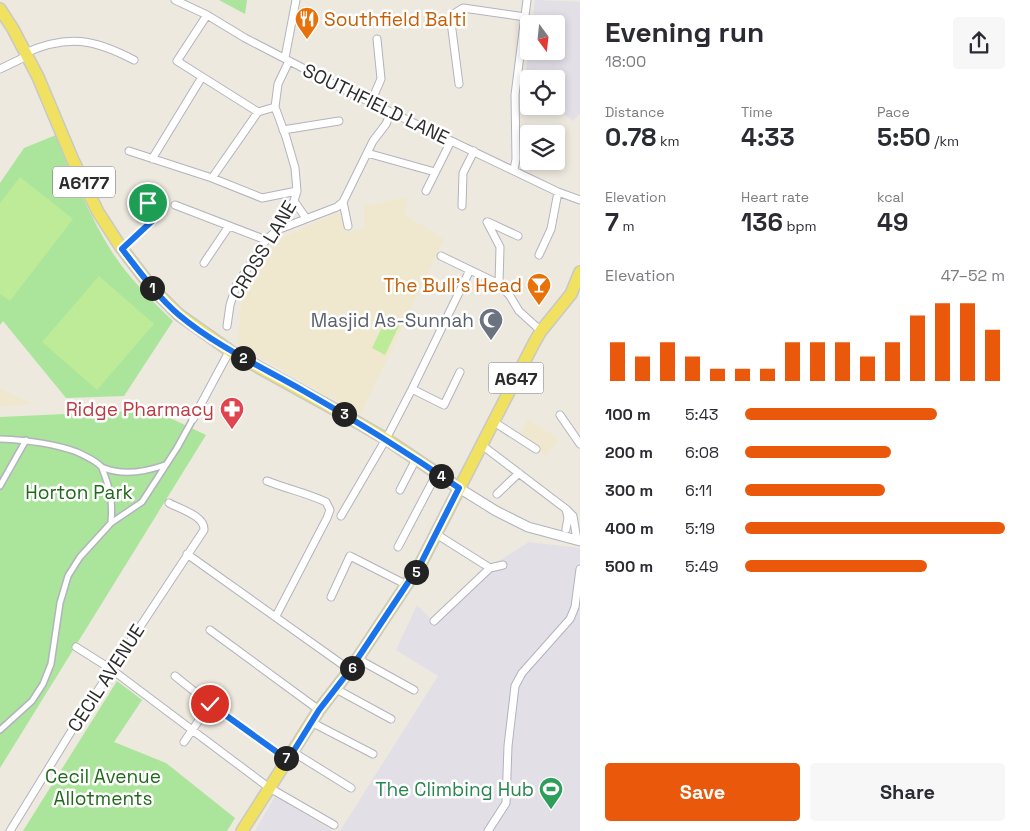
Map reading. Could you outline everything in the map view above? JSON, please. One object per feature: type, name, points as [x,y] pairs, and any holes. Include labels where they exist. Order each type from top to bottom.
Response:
[{"type":"main road","name":"A6177","points":[[0,8],[26,54],[98,212],[122,249],[153,289],[178,314],[230,350],[386,439],[459,488]]},
{"type":"main road","name":"A647","points":[[459,488],[483,446],[541,332],[571,294],[580,272]]},
{"type":"main road","points":[[242,831],[268,787],[319,710],[350,670],[421,563],[459,488]]},
{"type":"street","name":"SOUTHFIELD LANE","points":[[175,0],[207,15],[245,38],[391,112],[558,192],[580,200]]},
{"type":"street","name":"CROSS LANE","points":[[227,326],[230,305],[236,286],[266,240],[277,230],[294,201],[296,191],[295,168],[275,107],[278,84],[287,59],[296,0]]},
{"type":"street","points":[[525,15],[527,0]]},
{"type":"street","points":[[458,84],[450,22],[455,13],[463,8],[520,16]]},
{"type":"street","points":[[207,15],[177,61],[258,112]]},
{"type":"street","points":[[371,102],[381,79],[377,39]]},
{"type":"street","points":[[0,69],[26,54],[58,42],[76,40],[115,50],[134,60]]},
{"type":"street","points":[[514,170],[516,159],[516,94],[520,60]]},
{"type":"street","points":[[152,159],[202,77]]},
{"type":"street","points":[[212,178],[258,112],[275,107]]},
{"type":"street","points":[[277,230],[337,207],[343,202],[373,141],[386,124],[391,112]]},
{"type":"street","points":[[283,130],[338,121]]},
{"type":"street","points":[[426,191],[451,141]]},
{"type":"street","points":[[129,151],[212,178],[262,198],[296,191]]},
{"type":"street","points":[[462,206],[463,173],[474,151]]},
{"type":"street","points":[[367,153],[435,172]]},
{"type":"street","points":[[538,255],[551,229],[558,192]]},
{"type":"street","points":[[294,201],[306,218]]},
{"type":"street","points":[[343,202],[348,226]]},
{"type":"street","points":[[122,249],[152,221],[158,209],[148,203]]},
{"type":"street","points":[[175,205],[266,240]]},
{"type":"street","points":[[499,284],[500,247],[487,222],[518,236]]},
{"type":"street","points":[[204,263],[230,226]]},
{"type":"street","points":[[441,256],[499,284],[510,296],[519,311],[541,332]]},
{"type":"street","points":[[341,516],[386,439],[470,270]]},
{"type":"street","points":[[0,730],[32,701],[43,684],[51,664],[60,603],[68,576],[80,557],[111,523],[142,502],[177,448],[230,350]]},
{"type":"street","points":[[412,389],[444,405],[460,372]]},
{"type":"street","points":[[560,416],[580,444]]},
{"type":"street","points":[[494,422],[536,449]]},
{"type":"street","points":[[0,439],[26,440],[77,452],[97,462],[102,468],[110,490],[113,504],[111,523]]},
{"type":"street","points":[[0,486],[26,440]]},
{"type":"street","points":[[459,488],[496,511],[528,527],[578,541],[573,516],[566,509],[483,446]]},
{"type":"street","points":[[400,490],[416,459]]},
{"type":"street","points":[[102,468],[126,472],[144,472],[165,465]]},
{"type":"street","points":[[398,547],[437,472]]},
{"type":"street","points":[[497,494],[519,473]]},
{"type":"street","points":[[267,481],[326,502],[330,510],[276,616]]},
{"type":"street","name":"CECIL AVENUE","points":[[10,831],[76,722],[205,527],[202,521],[169,503]]},
{"type":"street","points":[[566,509],[568,518],[566,529]]},
{"type":"street","points":[[436,534],[490,568]]},
{"type":"street","points":[[188,554],[350,670]]},
{"type":"street","points":[[331,597],[350,556],[407,585]]},
{"type":"street","points":[[434,621],[490,568],[503,565]]},
{"type":"street","points":[[488,831],[506,803],[508,746],[516,686],[522,673],[570,619],[576,607],[580,569]]},
{"type":"street","points":[[210,630],[319,710]]},
{"type":"street","points":[[76,647],[194,730],[268,787],[334,825]]},
{"type":"street","points":[[358,658],[414,690]]},
{"type":"street","points":[[176,676],[210,704],[290,756],[351,788]]},
{"type":"street","points":[[336,689],[391,719]]},
{"type":"street","points":[[184,742],[210,704]]},
{"type":"street","points":[[312,722],[373,754]]},
{"type":"shaded area","points":[[535,0],[580,2],[580,113],[573,121],[565,115],[565,70],[526,70],[527,60],[565,60],[565,15],[533,15]]},
{"type":"shaded area","points":[[408,197],[404,214],[444,239],[361,414],[237,345],[243,287],[270,243],[339,212],[346,232],[364,229],[364,205]]},
{"type":"shaded area","points":[[0,388],[33,404],[0,407]]},
{"type":"shaded area","points":[[528,419],[559,439],[546,456],[519,435]]},
{"type":"shaded area","points":[[529,542],[580,548],[580,831],[340,831],[438,676],[396,650],[417,605],[431,619],[486,569]]},
{"type":"shaded area","points":[[275,796],[333,831],[255,831]]},
{"type":"green space","points":[[219,0],[247,0],[245,14]]},
{"type":"green space","points":[[56,135],[75,180],[112,252],[133,280],[173,321],[124,396],[66,398],[3,321],[0,325],[0,183],[24,148]]},
{"type":"green space","points":[[20,177],[73,219],[10,301],[0,294],[0,203]]},
{"type":"green space","points":[[99,276],[154,324],[97,390],[42,342]]},
{"type":"green space","points":[[387,317],[400,324],[385,355],[372,348]]},
{"type":"green space","name":"Horton Park","points":[[153,410],[206,435],[0,768],[0,417]]},
{"type":"green space","name":"Cecil Avenue Allotments","points":[[117,681],[142,700],[114,742],[166,763],[235,818],[227,831],[23,831]]},
{"type":"place","name":"Southfield Balti","points":[[307,40]]},
{"type":"place","name":"The Bull's Head","points":[[539,306]]},
{"type":"place","name":"Masjid As-Sunnah","points":[[491,341]]},
{"type":"place","name":"Ridge Pharmacy","points":[[232,430]]},
{"type":"place","name":"The Climbing Hub","points":[[551,810]]},
{"type":"route","points":[[148,203],[158,209],[152,221],[122,249],[153,289],[178,314],[233,353],[386,439],[459,488],[421,563],[350,670],[319,710],[288,760],[210,704]]}]
